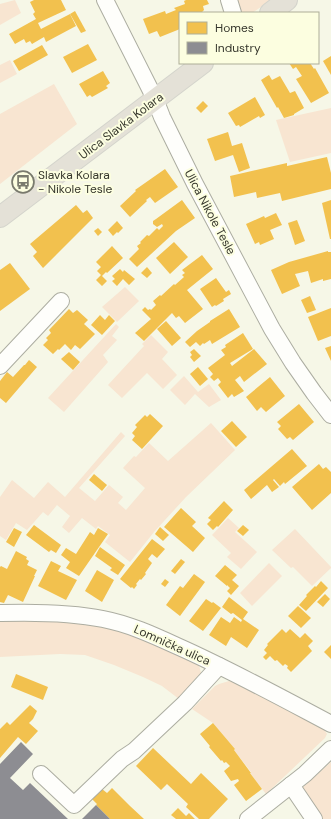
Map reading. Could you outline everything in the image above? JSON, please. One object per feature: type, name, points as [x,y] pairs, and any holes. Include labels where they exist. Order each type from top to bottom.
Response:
[{"type":"main road","points":[[271,12],[287,0]]},
{"type":"main road","name":"Ulica Slavka Kolara","points":[[0,218],[202,64]]},
{"type":"street","name":"Ulica Nikole Tesle","points":[[105,0],[155,99],[162,117],[195,184],[272,329],[293,363],[331,415]]},
{"type":"street","points":[[229,0],[233,12]]},
{"type":"street","points":[[0,366],[61,300]]},
{"type":"street","name":"Lomnička ulica","points":[[0,613],[48,613],[83,616],[104,619],[125,625],[147,633],[219,666],[331,724]]},
{"type":"street","points":[[41,774],[74,805],[122,759],[134,751],[185,703],[219,666]]},
{"type":"street","points":[[248,819],[305,774],[331,749]]},
{"type":"street","points":[[291,785],[314,819]]},
{"type":"shaded area","points":[[15,0],[21,13],[0,25],[0,4]]},
{"type":"shaded area","points":[[233,0],[271,0],[253,12],[237,12]]},
{"type":"shaded area","points":[[10,60],[17,74],[0,83],[0,65]]},
{"type":"shaded area","points":[[54,84],[77,124],[0,184],[0,114]]},
{"type":"shaded area","points":[[331,108],[331,153],[290,162],[276,120]]},
{"type":"shaded area","points":[[125,287],[139,301],[117,322],[102,307]]},
{"type":"shaded area","points":[[116,324],[119,327],[112,336],[117,340],[103,355],[108,362],[64,412],[48,398]]},
{"type":"shaded area","points":[[151,335],[168,352],[162,359],[177,375],[163,389],[147,373],[122,398],[108,385],[144,346],[142,344]]},
{"type":"shaded area","points":[[184,376],[198,392],[209,384],[221,400],[209,407],[195,394],[185,405],[170,390]]},
{"type":"shaded area","points":[[211,423],[235,450],[186,497],[154,532],[130,562],[105,542],[110,535],[98,526],[96,529],[82,518],[69,533],[62,527],[70,516],[57,505],[48,516],[43,512],[27,530],[16,523],[6,540],[0,536],[0,497],[12,480],[34,498],[48,482],[65,497],[121,432],[125,436],[79,488],[95,501],[109,485],[123,497],[118,503],[126,510],[145,488],[123,468],[134,456],[136,457],[149,443],[168,461]]},
{"type":"shaded area","points":[[228,518],[239,528],[235,532],[257,552],[241,569],[227,557],[231,553],[212,535]]},
{"type":"shaded area","points":[[295,529],[331,567],[312,586],[293,567],[291,568],[272,550]]},
{"type":"shaded area","points":[[269,563],[282,576],[252,606],[240,593]]},
{"type":"shaded area","points":[[0,620],[82,622],[123,631],[174,652],[199,665],[201,673],[179,699],[162,686],[143,677],[85,655],[60,654],[0,657]]},
{"type":"shaded area","points":[[229,681],[234,682],[323,728],[327,734],[325,738],[266,794],[234,750],[235,749],[213,723],[192,709],[215,686]]},
{"type":"shaded area","points":[[331,762],[331,819],[320,819],[302,792],[303,787]]},
{"type":"building: Homes","points":[[34,0],[61,0],[66,10],[38,23],[41,29],[70,14],[76,26],[46,42],[44,37],[32,44],[30,41],[26,43],[24,39],[15,44],[9,34],[36,19],[33,14],[35,12],[30,2]]},
{"type":"building: Homes","points":[[207,0],[209,4],[203,6],[204,10],[202,12],[179,12],[179,29],[160,37],[157,31],[149,34],[143,19],[165,11],[166,14],[176,10],[174,8],[185,4],[184,1]]},
{"type":"building: Homes","points":[[75,11],[86,31],[81,33],[70,14]]},
{"type":"building: Homes","points":[[88,44],[97,60],[72,73],[63,57]]},
{"type":"building: Homes","points":[[42,45],[48,55],[19,71],[13,61]]},
{"type":"building: Homes","points":[[331,56],[331,75],[323,61]]},
{"type":"building: Homes","points":[[290,64],[311,64],[314,69],[315,68],[329,93],[311,103],[296,79],[302,76],[296,67],[293,69]]},
{"type":"building: Homes","points":[[103,71],[110,83],[106,86],[108,88],[92,97],[90,95],[87,97],[79,84]]},
{"type":"building: Homes","points":[[269,75],[272,80],[280,76],[290,93],[295,91],[304,108],[294,115],[284,118],[261,80]]},
{"type":"building: Homes","points":[[255,97],[265,115],[260,118],[259,116],[240,127],[239,125],[236,126],[228,113]]},
{"type":"building: Homes","points":[[203,101],[208,106],[201,113],[196,108]]},
{"type":"building: Homes","points":[[228,132],[232,146],[242,143],[250,168],[239,172],[233,155],[215,161],[207,139]]},
{"type":"building: Homes","points":[[327,157],[331,173],[331,189],[282,201],[280,193],[257,198],[256,192],[234,197],[230,176],[287,163],[287,166]]},
{"type":"building: Homes","points":[[165,169],[178,187],[155,203],[150,197],[130,217],[120,206],[136,191],[135,190]]},
{"type":"building: Homes","points":[[182,200],[195,218],[176,231],[137,267],[129,259],[139,249],[137,246],[147,235],[149,236],[157,228],[159,230],[163,226],[162,224],[157,227],[153,224],[153,221]]},
{"type":"building: Homes","points":[[331,200],[331,239],[330,239],[322,203]]},
{"type":"building: Homes","points":[[76,205],[83,213],[87,210],[93,218],[43,268],[33,256],[37,252],[30,244]]},
{"type":"building: Homes","points":[[276,213],[282,225],[270,230],[274,239],[260,245],[259,242],[255,244],[246,224],[264,216],[265,218]]},
{"type":"building: Homes","points":[[297,220],[305,241],[295,245],[288,223]]},
{"type":"building: Homes","points":[[117,221],[123,228],[113,236],[108,230]]},
{"type":"building: Homes","points":[[98,228],[102,232],[98,236],[94,231]]},
{"type":"building: Homes","points":[[174,242],[188,257],[170,274],[156,258]]},
{"type":"building: Homes","points":[[112,246],[123,258],[102,276],[107,281],[102,286],[96,280],[101,275],[97,271],[101,267],[96,262]]},
{"type":"building: Homes","points":[[328,251],[331,252],[331,279],[323,281],[323,279],[311,283],[308,271],[295,274],[300,286],[282,294],[271,270],[289,262]]},
{"type":"building: Homes","points":[[202,255],[213,269],[187,290],[203,309],[185,323],[179,316],[176,318],[172,313],[144,341],[135,333],[151,319],[142,310],[145,307],[148,310],[151,310],[156,305],[153,301],[184,277],[182,275],[185,273],[182,270]]},
{"type":"building: Homes","points":[[10,263],[30,289],[0,311],[0,270]]},
{"type":"building: Homes","points":[[147,267],[152,273],[147,278],[141,273]]},
{"type":"building: Homes","points":[[120,269],[123,272],[124,270],[135,279],[129,285],[123,279],[117,286],[112,281],[115,279],[112,276]]},
{"type":"building: Homes","points":[[216,278],[226,292],[229,290],[231,294],[223,299],[224,301],[212,307],[200,289]]},
{"type":"building: Homes","points":[[310,296],[316,310],[307,313],[301,300]]},
{"type":"building: Homes","points":[[331,308],[331,336],[318,341],[308,317]]},
{"type":"building: Homes","points":[[69,309],[73,313],[77,310],[88,320],[84,324],[95,334],[80,349],[75,345],[71,350],[65,344],[53,354],[43,345],[48,340],[46,338],[51,333],[49,330]]},
{"type":"building: Homes","points":[[229,309],[240,327],[212,344],[210,340],[200,346],[196,342],[190,347],[185,342],[210,321]]},
{"type":"building: Homes","points":[[100,315],[105,320],[109,315],[115,321],[102,335],[91,325]]},
{"type":"building: Homes","points":[[166,321],[181,338],[172,346],[157,329]]},
{"type":"building: Homes","points":[[243,333],[253,349],[230,363],[232,366],[254,349],[267,364],[244,382],[240,376],[235,380],[244,391],[234,397],[232,394],[228,398],[218,385],[221,382],[218,378],[214,381],[210,377],[213,374],[208,368],[225,355],[221,350],[226,347],[225,345]]},
{"type":"building: Homes","points":[[331,346],[331,361],[325,348]]},
{"type":"building: Homes","points":[[194,349],[201,356],[194,362],[190,357],[192,355],[190,352]]},
{"type":"building: Homes","points":[[69,352],[80,362],[73,370],[61,359]]},
{"type":"building: Homes","points":[[29,360],[37,367],[6,403],[0,398],[0,381],[7,372],[13,377]]},
{"type":"building: Homes","points":[[198,367],[208,379],[200,386],[190,374]]},
{"type":"building: Homes","points":[[270,377],[285,396],[266,412],[261,407],[257,411],[246,397]]},
{"type":"building: Homes","points":[[299,404],[314,422],[293,440],[290,437],[287,439],[278,429],[281,426],[277,422]]},
{"type":"building: Homes","points":[[150,414],[163,426],[142,449],[132,440],[135,436],[132,433],[137,427],[135,425],[145,415],[147,417]]},
{"type":"building: Homes","points":[[232,421],[247,437],[236,447],[221,431]]},
{"type":"building: Homes","points":[[292,449],[307,466],[285,484],[284,482],[280,486],[274,479],[273,480],[279,487],[272,492],[267,485],[251,499],[244,490]]},
{"type":"building: Homes","points":[[319,464],[323,469],[326,467],[331,472],[331,493],[312,510],[292,487]]},
{"type":"building: Homes","points":[[94,474],[107,485],[102,491],[89,480]]},
{"type":"building: Homes","points":[[224,501],[233,510],[218,527],[217,526],[213,530],[207,524],[211,520],[208,518]]},
{"type":"building: Homes","points":[[181,508],[196,522],[192,526],[205,538],[193,552],[164,527]]},
{"type":"building: Homes","points":[[34,525],[61,545],[56,553],[51,550],[49,552],[26,535]]},
{"type":"building: Homes","points":[[243,525],[249,530],[243,536],[237,531]]},
{"type":"building: Homes","points":[[160,527],[169,535],[163,541],[155,534]]},
{"type":"building: Homes","points":[[14,528],[22,532],[14,547],[6,542]]},
{"type":"building: Homes","points":[[98,528],[108,534],[79,576],[66,568],[70,562],[61,555],[66,548],[76,554],[90,532],[94,535]]},
{"type":"building: Homes","points":[[152,539],[165,549],[157,558],[152,554],[148,559],[152,563],[145,573],[146,574],[136,584],[137,585],[134,589],[132,587],[131,588],[120,579]]},
{"type":"building: Homes","points":[[100,547],[125,565],[118,575],[110,570],[112,568],[95,556]]},
{"type":"building: Homes","points":[[16,551],[27,557],[26,559],[29,561],[27,565],[37,570],[23,602],[8,595],[4,603],[0,602],[0,567],[1,566],[7,569]]},
{"type":"building: Homes","points":[[181,559],[185,562],[175,574],[171,571]]},
{"type":"building: Homes","points":[[51,561],[61,566],[58,571],[77,580],[66,600],[38,586]]},
{"type":"building: Homes","points":[[225,565],[237,575],[232,580],[239,586],[231,595],[227,591],[230,588],[215,576]]},
{"type":"building: Homes","points":[[97,570],[114,580],[102,602],[85,591]]},
{"type":"building: Homes","points":[[194,574],[205,582],[180,616],[166,605],[180,586],[183,588]]},
{"type":"building: Homes","points":[[165,579],[169,582],[165,587],[161,584]]},
{"type":"building: Homes","points":[[321,581],[328,588],[306,611],[299,605],[307,596],[306,595]]},
{"type":"building: Homes","points":[[325,594],[330,599],[323,607],[317,602]]},
{"type":"building: Homes","points":[[229,597],[248,612],[243,619],[259,630],[247,648],[231,637],[226,646],[209,635],[221,617],[230,623],[234,617],[241,622],[242,620],[222,607]]},
{"type":"building: Homes","points":[[206,599],[221,608],[203,631],[189,621]]},
{"type":"building: Homes","points":[[298,606],[311,618],[301,628],[288,616]]},
{"type":"building: Homes","points":[[282,629],[286,633],[290,629],[300,638],[305,633],[313,641],[308,646],[312,651],[291,672],[285,664],[283,666],[270,656],[266,660],[263,657],[267,653],[264,650],[268,645],[267,644]]},
{"type":"building: Homes","points":[[331,645],[331,659],[324,652]]},
{"type":"building: Homes","points":[[16,674],[48,687],[43,700],[11,687]]},
{"type":"building: Homes","points":[[30,705],[37,711],[29,723],[38,731],[26,744],[18,737],[0,758],[0,729],[7,722],[10,725]]},
{"type":"building: Homes","points":[[213,723],[235,749],[234,750],[262,789],[246,801],[234,785],[239,781],[238,779],[231,781],[224,771],[230,766],[226,762],[224,763],[222,760],[221,761],[200,734]]},
{"type":"building: Homes","points":[[153,748],[191,784],[201,773],[228,799],[209,819],[199,819],[186,807],[188,804],[167,784],[161,790],[136,766]]},
{"type":"building: Homes","points":[[112,788],[144,819],[110,819],[92,799],[102,789],[107,793]]},
{"type":"building: Homes","points":[[178,808],[186,816],[189,813],[195,819],[176,819],[171,815]]},
{"type":"building: Industry","points":[[21,742],[33,754],[10,778],[23,790],[30,783],[68,819],[0,819],[0,764]]},
{"type":"building: Industry","points":[[96,805],[110,819],[82,819]]},
{"type":"place","name":"Slavka Kolara - Nikole Tesle","points":[[23,182]]}]
